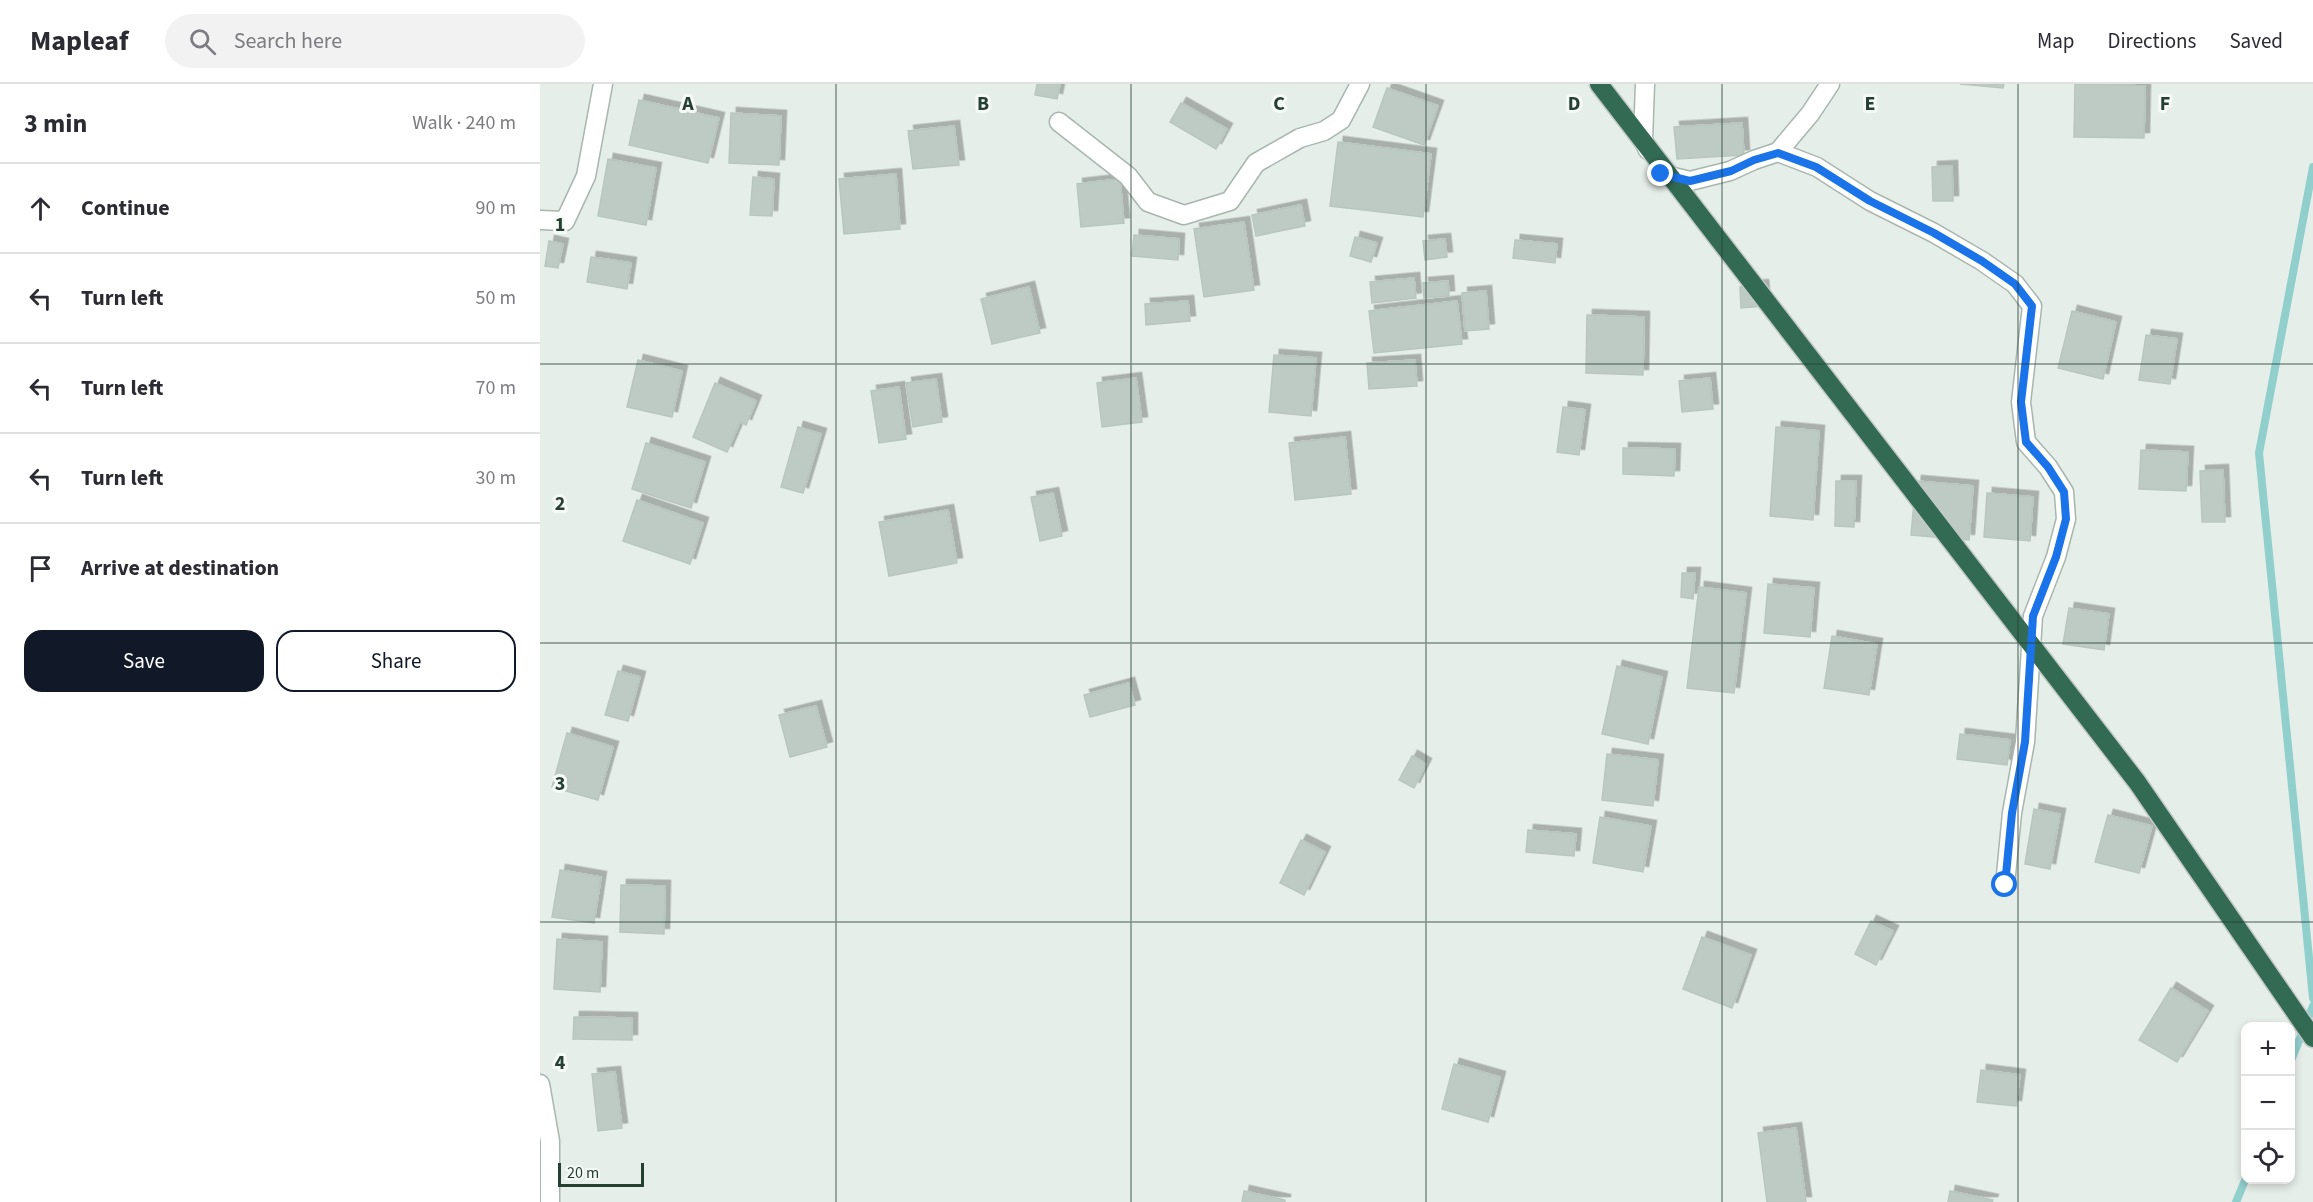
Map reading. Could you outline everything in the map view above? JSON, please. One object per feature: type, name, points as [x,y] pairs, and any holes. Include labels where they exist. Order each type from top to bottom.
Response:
[{"type":"highway","points":[[1599,84],[2137,782],[2313,1038]]},
{"type":"street","points":[[540,220],[565,221],[586,176],[603,84]]},
{"type":"street","points":[[1059,122],[1128,176],[1148,202],[1184,215],[1230,201],[1256,163],[1300,138],[1324,131],[1341,120],[1360,84]]},
{"type":"street","points":[[1645,84],[1643,140],[1661,174],[1690,181],[1731,171],[1754,160],[1778,153],[1810,114],[1830,84]]},
{"type":"street","points":[[1778,153],[1816,167],[1870,201],[1934,233],[1982,261],[2015,284],[2032,306],[2021,402],[2026,442],[2048,467],[2064,492],[2066,519],[2056,557],[2033,616],[2025,742],[2012,813],[2005,885]]},
{"type":"street","points":[[540,1084],[550,1141],[550,1202]]},
{"type":"building","points":[[1037,84],[1060,84],[1057,99],[1035,95]]},
{"type":"building","points":[[1960,84],[2004,84],[2003,88]]},
{"type":"building","points":[[2075,84],[2145,86],[2144,138],[2074,137]]},
{"type":"building","points":[[1387,88],[1438,106],[1424,145],[1373,127]]},
{"type":"building","points":[[639,100],[719,118],[708,163],[629,145]]},
{"type":"building","points":[[1181,103],[1227,129],[1216,149],[1170,122]]},
{"type":"building","points":[[731,113],[781,116],[779,165],[729,163]]},
{"type":"building","points":[[1742,123],[1744,155],[1677,159],[1674,127]]},
{"type":"building","points":[[954,126],[959,165],[913,169],[908,131]]},
{"type":"building","points":[[1338,142],[1431,154],[1423,217],[1330,206]]},
{"type":"building","points":[[608,159],[656,168],[646,225],[598,216]]},
{"type":"building","points":[[1952,166],[1953,201],[1933,201],[1932,167]]},
{"type":"building","points":[[896,174],[900,229],[844,234],[839,179]]},
{"type":"building","points":[[753,177],[774,179],[772,216],[750,215]]},
{"type":"building","points":[[1120,179],[1124,223],[1081,227],[1077,184]]},
{"type":"building","points":[[1301,205],[1305,226],[1256,236],[1252,215]]},
{"type":"building","points":[[1244,222],[1254,290],[1204,297],[1194,229]]},
{"type":"building","points":[[1134,235],[1179,239],[1178,260],[1132,256]]},
{"type":"building","points":[[1355,237],[1377,243],[1371,262],[1350,256]]},
{"type":"building","points":[[1445,239],[1447,257],[1425,260],[1423,241]]},
{"type":"building","points":[[1515,240],[1557,244],[1555,263],[1513,258]]},
{"type":"building","points":[[549,241],[563,244],[558,268],[545,266]]},
{"type":"building","points":[[591,257],[631,263],[627,289],[587,282]]},
{"type":"building","points":[[1414,278],[1416,298],[1372,303],[1370,282]]},
{"type":"building","points":[[1448,281],[1449,296],[1424,298],[1423,283]]},
{"type":"building","points":[[1763,285],[1765,306],[1741,308],[1740,287]]},
{"type":"building","points":[[1029,287],[1040,333],[992,344],[981,299]]},
{"type":"building","points":[[1486,291],[1489,329],[1465,331],[1462,293]]},
{"type":"building","points":[[1188,301],[1190,321],[1146,325],[1145,304]]},
{"type":"building","points":[[1457,301],[1462,344],[1374,353],[1369,311]]},
{"type":"building","points":[[2072,311],[2116,322],[2103,379],[2058,368]]},
{"type":"building","points":[[1587,315],[1644,317],[1643,375],[1586,373]]},
{"type":"building","points":[[2146,335],[2177,339],[2170,384],[2139,380]]},
{"type":"building","points":[[1274,355],[1316,358],[1311,416],[1269,412]]},
{"type":"building","points":[[638,360],[682,371],[672,417],[627,407]]},
{"type":"building","points":[[1415,360],[1417,386],[1369,389],[1367,363]]},
{"type":"building","points":[[1136,378],[1142,422],[1102,427],[1097,383]]},
{"type":"building","points":[[1710,378],[1713,409],[1682,412],[1679,381]]},
{"type":"building","points":[[936,379],[942,422],[913,427],[906,383]]},
{"type":"building","points":[[715,383],[756,401],[746,425],[740,422],[727,452],[693,437]]},
{"type":"building","points":[[899,387],[906,439],[879,443],[871,391]]},
{"type":"building","points":[[1563,407],[1585,410],[1579,455],[1557,452]]},
{"type":"building","points":[[798,427],[821,434],[803,493],[781,487]]},
{"type":"building","points":[[1776,427],[1819,431],[1813,520],[1770,516]]},
{"type":"building","points":[[1345,437],[1351,494],[1295,500],[1289,443]]},
{"type":"building","points":[[646,443],[705,462],[691,508],[632,489]]},
{"type":"building","points":[[1623,448],[1675,449],[1674,476],[1623,474]]},
{"type":"building","points":[[2141,450],[2188,452],[2186,491],[2139,489]]},
{"type":"building","points":[[2223,470],[2225,522],[2202,522],[2200,471]]},
{"type":"building","points":[[1836,481],[1856,481],[1854,527],[1835,526]]},
{"type":"building","points":[[1916,481],[1973,486],[1969,540],[1911,535]]},
{"type":"building","points":[[1053,493],[1062,536],[1040,541],[1031,497]]},
{"type":"building","points":[[1987,493],[2033,497],[2030,541],[1984,537]]},
{"type":"building","points":[[637,500],[703,523],[690,564],[623,541]]},
{"type":"building","points":[[948,510],[957,563],[889,576],[879,522]]},
{"type":"building","points":[[1682,573],[1695,573],[1693,599],[1681,597]]},
{"type":"building","points":[[1768,584],[1814,588],[1810,637],[1764,633]]},
{"type":"building","points":[[1699,587],[1746,593],[1734,693],[1687,688]]},
{"type":"building","points":[[2069,608],[2109,614],[2104,650],[2063,644]]},
{"type":"building","points":[[1832,636],[1877,644],[1869,695],[1824,688]]},
{"type":"building","points":[[1617,666],[1662,677],[1648,744],[1602,734]]},
{"type":"building","points":[[618,671],[640,677],[628,721],[605,715]]},
{"type":"building","points":[[1129,683],[1135,705],[1090,717],[1084,695]]},
{"type":"building","points":[[816,706],[827,747],[790,757],[779,715]]},
{"type":"building","points":[[567,733],[613,747],[598,800],[552,787]]},
{"type":"building","points":[[1960,734],[2010,740],[2007,765],[1957,759]]},
{"type":"building","points":[[1607,754],[1658,760],[1653,806],[1602,800]]},
{"type":"building","points":[[1412,756],[1426,764],[1414,788],[1399,780]]},
{"type":"building","points":[[2034,809],[2060,814],[2050,869],[2025,864]]},
{"type":"building","points":[[2108,815],[2152,826],[2139,873],[2095,862]]},
{"type":"building","points":[[1600,817],[1651,826],[1643,872],[1593,863]]},
{"type":"building","points":[[1528,830],[1576,834],[1574,856],[1526,852]]},
{"type":"building","points":[[1301,840],[1325,852],[1304,895],[1280,883]]},
{"type":"building","points":[[560,870],[601,877],[594,923],[552,917]]},
{"type":"building","points":[[621,885],[665,886],[664,934],[620,932]]},
{"type":"building","points":[[1871,921],[1893,931],[1876,965],[1855,954]]},
{"type":"building","points":[[1702,937],[1751,955],[1732,1008],[1683,989]]},
{"type":"building","points":[[557,939],[602,942],[600,992],[554,989]]},
{"type":"building","points":[[2171,988],[2208,1011],[2177,1062],[2139,1040]]},
{"type":"building","points":[[574,1017],[632,1018],[632,1040],[573,1039]]},
{"type":"building","points":[[1454,1064],[1500,1077],[1488,1122],[1442,1109]]},
{"type":"building","points":[[1981,1070],[2020,1075],[2016,1106],[1977,1102]]},
{"type":"building","points":[[615,1072],[622,1128],[598,1131],[592,1074]]},
{"type":"building","points":[[1796,1128],[1806,1202],[1767,1202],[1758,1133]]},
{"type":"building","points":[[1244,1191],[1285,1200],[1285,1202],[1242,1202]]},
{"type":"building","points":[[1950,1191],[1993,1200],[1992,1202],[1948,1202]]},
{"type":"waterway","points":[[2313,167],[2259,453],[2313,998]]},
{"type":"waterway","points":[[2295,1051],[2313,1006]]},
{"type":"waterway","points":[[2236,1202],[2244,1184]]},
{"type":"route","points":[[1661,174],[1690,181],[1731,171],[1754,160],[1778,153],[1816,167],[1870,201],[1934,233],[1982,261],[2015,284],[2032,306],[2021,402],[2026,442],[2048,467],[2064,492],[2066,519],[2056,557],[2033,616],[2025,742],[2012,813],[2005,885]]}]
